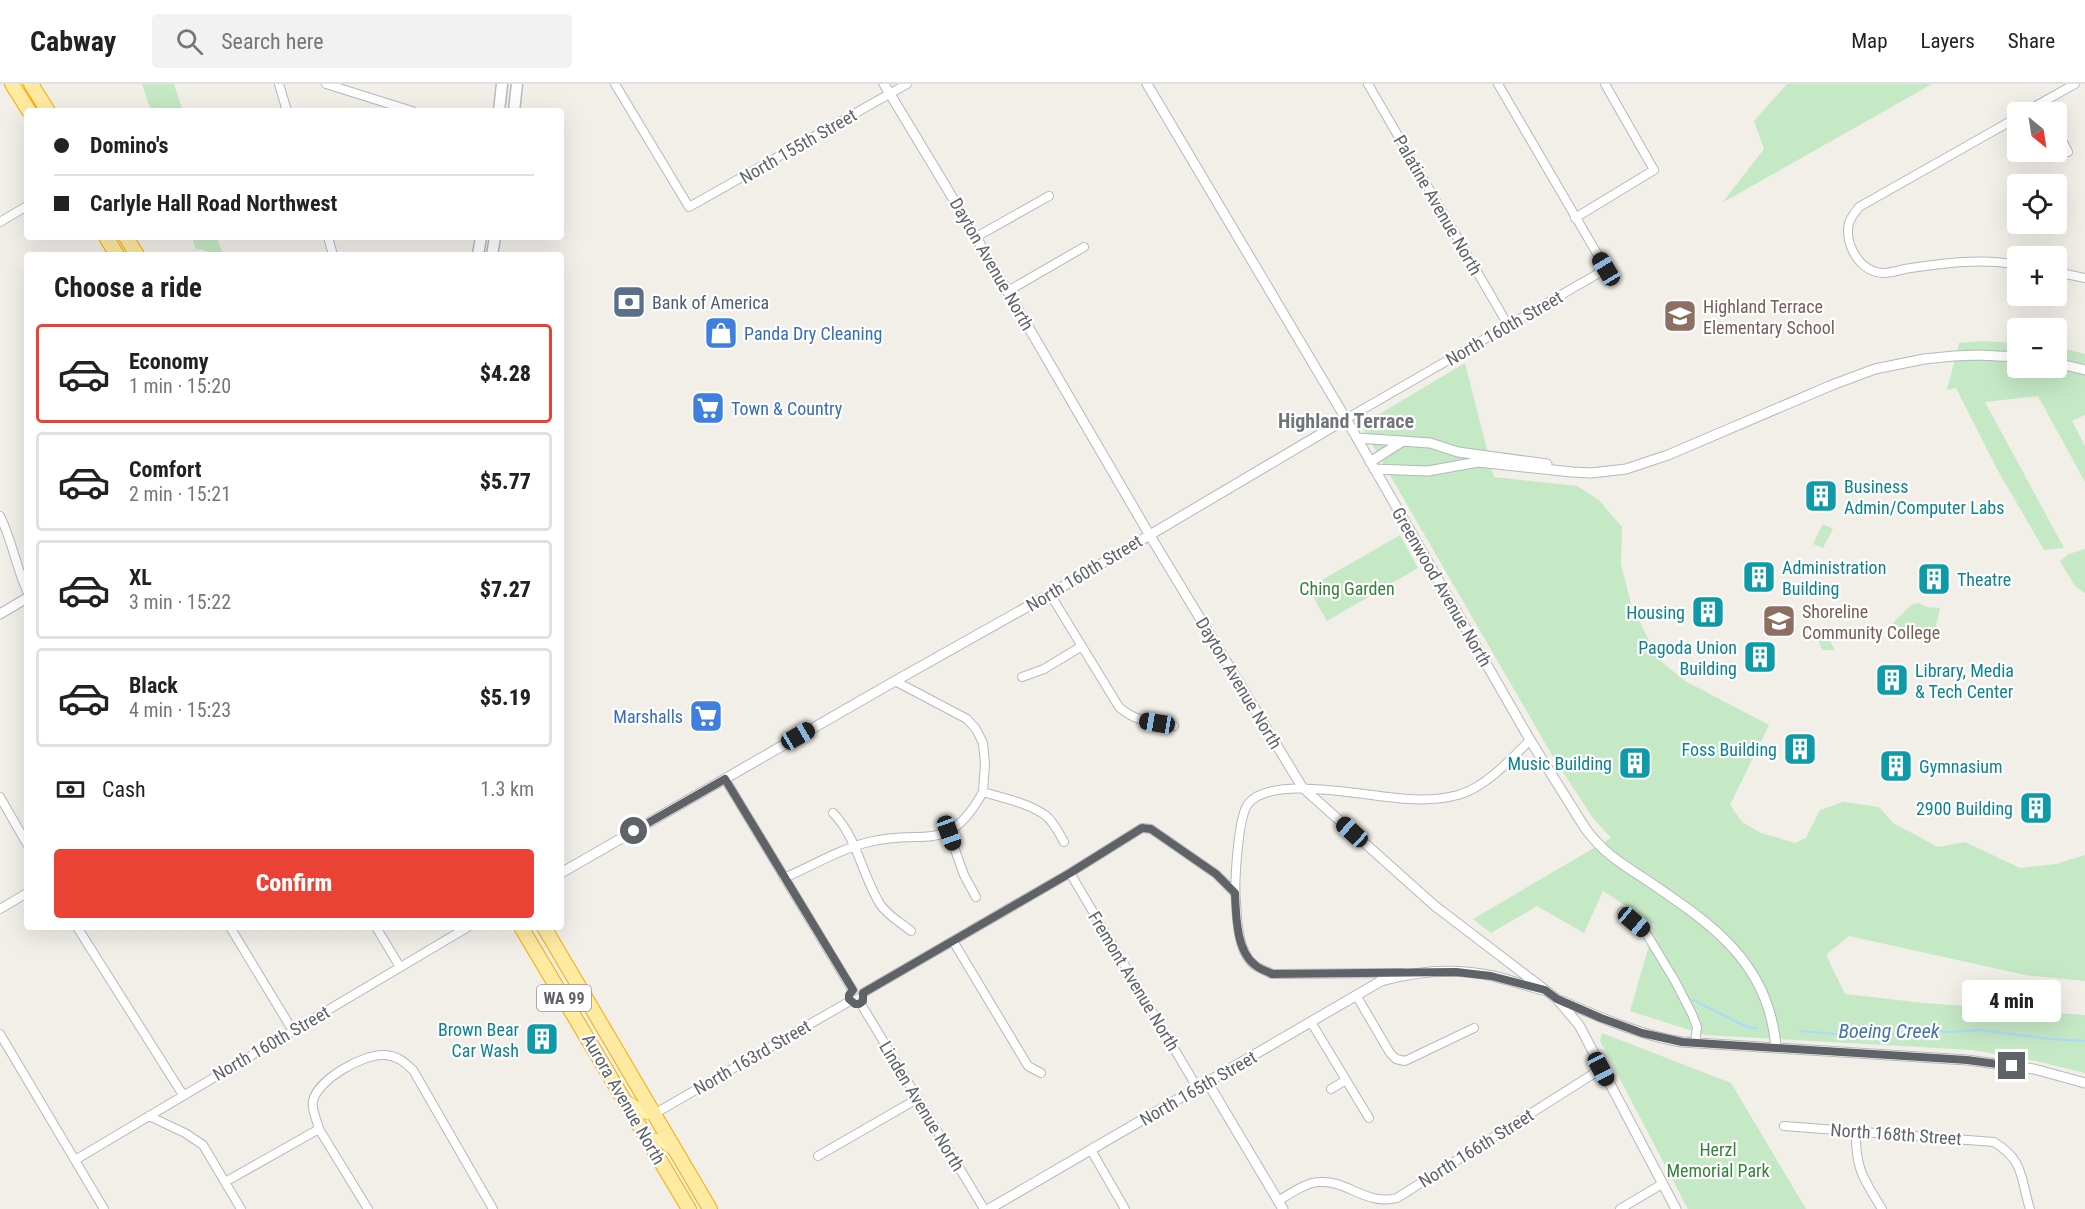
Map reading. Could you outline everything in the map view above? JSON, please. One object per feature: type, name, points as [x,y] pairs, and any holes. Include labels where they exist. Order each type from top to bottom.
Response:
[{"type":"highway","points":[[12,84],[26,108]]},
{"type":"highway","points":[[31,84],[46,108]]},
{"type":"highway","name":"Aurora Avenue North","points":[[523,930],[689,1209]]},
{"type":"highway","name":"Aurora Avenue North","points":[[546,930],[710,1209]]},
{"type":"main road","points":[[499,108],[502,84]]},
{"type":"main road","points":[[514,108],[517,84]]},
{"type":"main road","points":[[626,1101],[643,1112],[654,1114]]},
{"type":"main road","points":[[648,1140],[661,1140],[674,1149]]},
{"type":"street","points":[[279,84],[286,108]]},
{"type":"street","points":[[326,84],[402,108]]},
{"type":"street","name":"North 155th Street","points":[[615,84],[689,207],[907,84]]},
{"type":"street","name":"Dayton Avenue North","points":[[884,84],[1008,291],[1149,534],[1302,787],[1435,906],[1557,999],[1581,1029],[1676,1209]]},
{"type":"street","name":"Greenwood Avenue North","points":[[1148,84],[1346,419],[1530,740],[1595,842],[1616,861],[1696,914],[1741,956],[1754,974],[1767,1001],[1775,1030],[1776,1047]]},
{"type":"street","name":"Palatine Avenue North","points":[[1368,84],[1508,325]]},
{"type":"street","points":[[1498,84],[1575,218],[1654,170],[1605,84]]},
{"type":"street","points":[[2043,102],[2075,84]]},
{"type":"street","points":[[2007,123],[1859,207],[1849,220],[1848,233],[1850,245],[1860,262],[1871,271],[1884,273],[1961,262],[2007,264]]},
{"type":"street","points":[[976,237],[1048,196]]},
{"type":"street","points":[[0,222],[24,208]]},
{"type":"street","name":"North 160th Street","points":[[564,871],[1050,594],[1149,534],[1606,269],[1575,218]]},
{"type":"street","points":[[1008,291],[1084,247]]},
{"type":"street","points":[[2067,274],[2085,278]]},
{"type":"street","points":[[1372,466],[1428,471],[1478,462],[1591,473],[1626,469],[1704,441],[1832,385],[1881,368],[1924,359],[1954,356],[2007,356]]},
{"type":"street","points":[[2067,366],[2085,370]]},
{"type":"street","points":[[1357,438],[1430,443],[1458,452],[1541,463],[1572,472]]},
{"type":"street","points":[[1372,466],[1403,441]]},
{"type":"street","points":[[0,516],[24,584]]},
{"type":"street","points":[[1050,594],[1119,707],[1129,716],[1174,726]]},
{"type":"street","points":[[0,614],[24,600]]},
{"type":"street","points":[[1022,677],[1044,669],[1082,646]]},
{"type":"street","points":[[784,878],[853,847],[888,838],[916,838],[949,833],[972,812],[983,792],[985,763],[983,743],[976,729],[967,719],[895,681]]},
{"type":"street","points":[[1410,973],[1272,974],[1254,965],[1238,933],[1235,893],[1243,813],[1250,802],[1260,795],[1302,787],[1409,800],[1460,795],[1500,769],[1530,740]]},
{"type":"street","points":[[725,779],[853,990]]},
{"type":"street","points":[[983,792],[1041,813],[1053,824],[1064,842]]},
{"type":"street","points":[[0,797],[24,839]]},
{"type":"street","points":[[833,813],[841,821],[861,859],[879,903],[886,912],[911,931]]},
{"type":"street","points":[[863,993],[1070,873],[1142,828],[1151,829],[1216,874],[1235,893]]},
{"type":"street","points":[[949,833],[964,875],[976,897]]},
{"type":"street","name":"Fremont Avenue North","points":[[1070,873],[1197,1089]]},
{"type":"street","points":[[0,909],[24,895]]},
{"type":"street","points":[[1622,912],[1646,933],[1675,981],[1697,1027],[1695,1043]]},
{"type":"street","points":[[79,930],[183,1095]]},
{"type":"street","points":[[232,930],[293,1031]]},
{"type":"street","points":[[378,930],[400,967]]},
{"type":"street","name":"North 160th Street","points":[[75,1160],[463,930]]},
{"type":"street","points":[[953,941],[1028,1066],[1041,1073]]},
{"type":"street","points":[[1501,979],[1508,972],[1509,967],[1506,960]]},
{"type":"street","name":"North 165th Street","points":[[986,1209],[1208,1083],[1381,981],[1410,973],[1456,972],[1501,979],[1545,990]]},
{"type":"street","points":[[853,990],[863,993],[864,999],[861,1004],[850,1001],[849,995],[853,990]]},
{"type":"street","points":[[1356,995],[1390,1053],[1396,1059],[1405,1061],[1474,1028]]},
{"type":"street","points":[[1557,999],[1595,1016],[1662,1039],[1862,1055],[1967,1060],[2034,1069],[2085,1083]]},
{"type":"street","name":"North 163rd Street","points":[[654,1114],[850,1001]]},
{"type":"street","name":"Linden Avenue North","points":[[861,1004],[986,1209]]},
{"type":"street","points":[[1581,1029],[1586,1020],[1595,1016]]},
{"type":"street","points":[[1311,1022],[1368,1118]]},
{"type":"street","points":[[0,1034],[104,1209]]},
{"type":"street","points":[[368,1209],[319,1128],[312,1104],[316,1091],[344,1069],[376,1055],[387,1055],[401,1059],[413,1070],[493,1209]]},
{"type":"street","name":"North 166th Street","points":[[1280,1205],[1306,1185],[1318,1181],[1328,1182],[1373,1199],[1386,1201],[1397,1198],[1601,1069]]},
{"type":"street","points":[[1330,1089],[1346,1080]]},
{"type":"street","points":[[1208,1083],[1280,1205]]},
{"type":"street","points":[[818,1156],[917,1099]]},
{"type":"street","points":[[149,1116],[185,1133],[202,1145],[241,1209]]},
{"type":"street","name":"North 168th Street","points":[[1784,1126],[1994,1142],[2016,1159],[2030,1209]]},
{"type":"street","points":[[225,1182],[319,1128]]},
{"type":"street","points":[[1856,1131],[1856,1154],[1860,1173],[1882,1209]]},
{"type":"street","points":[[1090,1150],[1125,1209]]},
{"type":"street","points":[[1620,1209],[1662,1184]]},
{"type":"green space","points":[[142,84],[174,84],[182,108],[150,108]]},
{"type":"green space","points":[[1787,84],[1932,84],[1722,203],[1764,149],[1754,121]]},
{"type":"green space","points":[[193,240],[218,240],[222,252],[208,252],[201,249],[196,250]]},
{"type":"green space","points":[[2007,342],[2007,378],[2067,378],[2067,350],[2085,354],[2085,415],[2072,421],[2085,446],[2085,482],[2038,396],[1985,402],[2064,548],[2044,550],[1997,469],[1956,388],[1947,390],[1959,343]]},
{"type":"green space","points":[[1465,363],[1494,477],[1577,486],[1599,500],[1622,527],[1621,564],[1631,604],[1658,659],[1685,681],[1769,725],[1730,805],[1742,822],[1761,833],[1795,843],[1806,838],[1820,810],[1843,802],[1879,807],[1893,823],[1938,847],[1965,842],[2020,868],[2056,864],[2085,855],[2085,981],[2025,975],[1849,936],[1826,955],[1845,994],[1924,1003],[2085,1015],[2085,1073],[2036,1061],[1972,1050],[1705,1035],[1630,1011],[1655,925],[1603,891],[1584,933],[1537,906],[1491,933],[1473,919],[1611,838],[1593,818],[1552,755],[1361,425]]},
{"type":"green space","points":[[1823,524],[1833,529],[1823,548],[1813,544]]},
{"type":"green space","name":"Ching Garden","points":[[1400,535],[1418,568],[1327,621],[1308,588]]},
{"type":"green space","points":[[2085,549],[2085,593],[2075,586],[2060,561],[2069,554]]},
{"type":"green space","points":[[1918,603],[1927,607],[1940,608],[1935,630],[1929,634],[1903,628],[1893,623],[1911,605]]},
{"type":"green space","points":[[1824,631],[1835,650],[1822,650],[1817,634]]},
{"type":"green space","name":"Herzl Memorial Park","points":[[1602,1033],[1731,1083],[1806,1209],[1688,1209],[1600,1041]]},
{"type":"waterway","name":"Boeing Creek","points":[[1693,1000],[1747,1027],[1757,1028]]},
{"type":"waterway","name":"Boeing Creek","points":[[1800,1031],[1837,1034],[1872,1030],[1891,1034],[1920,1029],[1949,1032],[1979,1030],[2085,1041]]},
{"type":"place","name":"Bank of America","points":[[629,302]]},
{"type":"place","name":"Highland Terrace Elementary School","points":[[1680,316]]},
{"type":"place","name":"Panda Dry Cleaning","points":[[721,333]]},
{"type":"place","name":"Town & Country","points":[[708,408]]},
{"type":"place","name":"Business Admin/Computer Labs","points":[[1821,496]]},
{"type":"place","name":"Administration Building","points":[[1759,577]]},
{"type":"place","name":"Theatre","points":[[1934,579]]},
{"type":"place","name":"Housing","points":[[1708,612]]},
{"type":"place","name":"Shoreline Community College","points":[[1779,621]]},
{"type":"place","name":"Pagoda Union Building","points":[[1760,657]]},
{"type":"place","name":"Library, Media & Tech Center","points":[[1892,680]]},
{"type":"place","name":"Marshalls","points":[[706,716]]},
{"type":"place","name":"Foss Building","points":[[1800,749]]},
{"type":"place","name":"Music Building","points":[[1635,763]]},
{"type":"place","name":"Gymnasium","points":[[1896,766]]},
{"type":"place","name":"2900 Building","points":[[2036,808]]},
{"type":"place","name":"Brown Bear Car Wash","points":[[542,1039]]},
{"type":"district","name":"Highland Terrace","points":[[1346,421]]},
{"type":"route","points":[[634,831],[725,779],[853,990],[849,999],[855,1004],[861,1004],[863,993],[1070,873],[1142,828],[1151,829],[1216,874],[1235,893],[1238,933],[1245,950],[1254,965],[1272,974],[1456,972],[1491,976],[1545,990],[1557,999],[1601,1018],[1662,1039],[1862,1055],[1967,1060],[2012,1066]]}]
